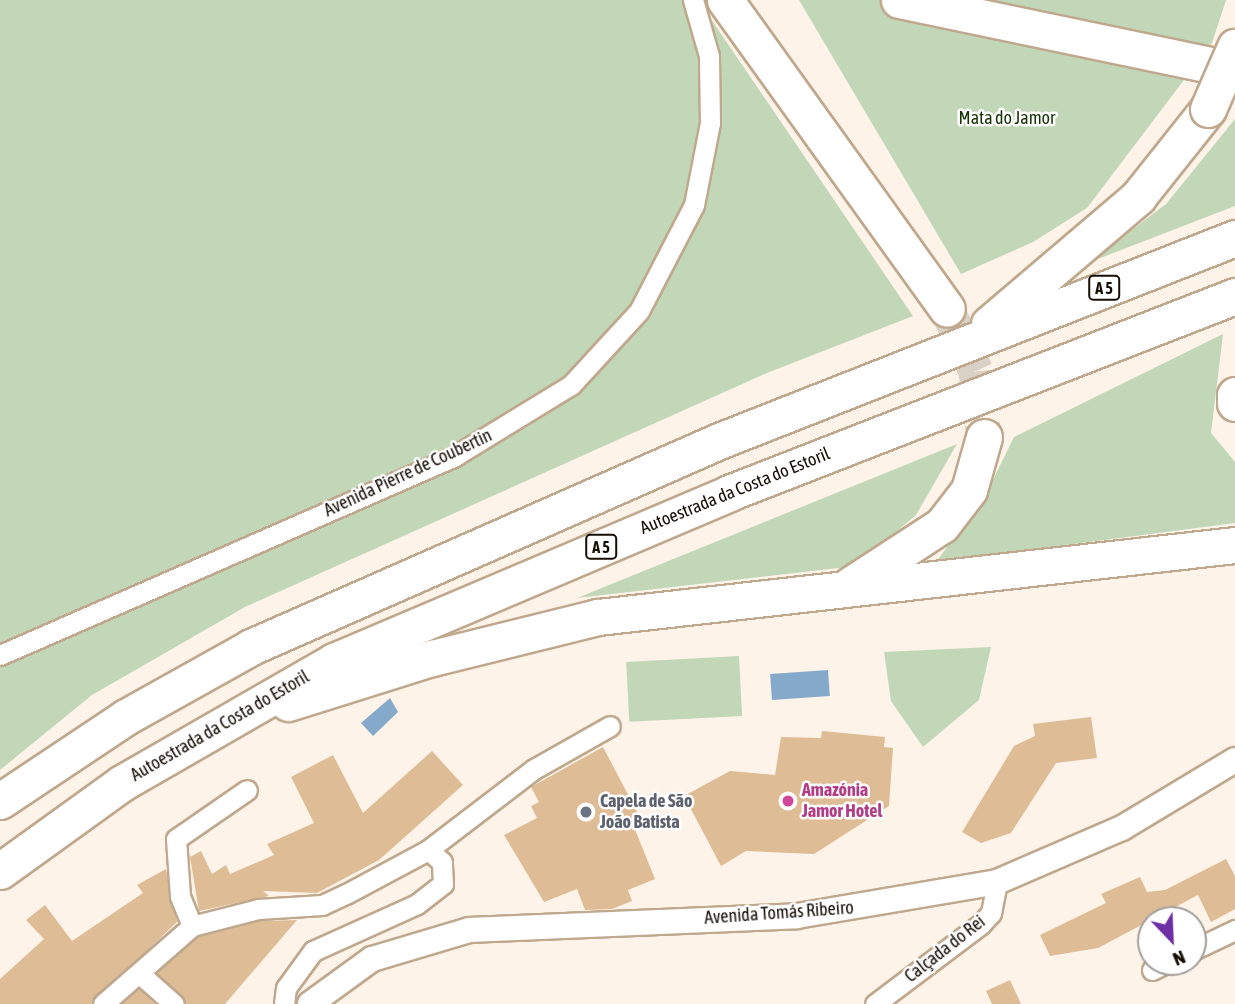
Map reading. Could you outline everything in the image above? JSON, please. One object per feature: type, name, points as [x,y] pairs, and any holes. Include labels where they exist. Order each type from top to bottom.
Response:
[{"type":"highway","points":[[725,0],[947,309]]},
{"type":"highway","points":[[898,0],[1235,70]]},
{"type":"highway","points":[[974,337],[1138,197],[1208,109],[1235,47]]},
{"type":"highway","name":"A 5","points":[[0,801],[126,717],[251,647],[632,478],[974,337],[1235,238]]},
{"type":"highway","name":"Autoestrada da Costa do Estoril","points":[[0,871],[211,727],[334,661],[436,616],[998,384],[1235,296]]},
{"type":"highway","points":[[1235,395],[1235,402]]},
{"type":"highway","points":[[831,595],[900,558],[942,525],[969,490],[984,437]]},
{"type":"highway","points":[[211,727],[538,629],[684,605],[831,595],[1235,545]]},
{"type":"street","name":"Avenida Pierre de Coubertin","points":[[0,655],[455,456],[571,385],[639,311],[695,205],[710,123],[709,56],[693,0]]},
{"type":"street","points":[[103,1004],[192,926],[258,909],[322,905],[428,850],[534,769],[610,726]]},
{"type":"street","name":"Avenida Tomás Ribeiro","points":[[310,1004],[372,958],[469,930],[797,916],[997,882],[1122,828],[1235,760]]},
{"type":"street","points":[[192,926],[180,897],[176,839],[247,790]]},
{"type":"street","points":[[284,1004],[286,988],[313,951],[417,904],[443,884],[442,862],[428,850]]},
{"type":"street","name":"Calçada do Rei","points":[[874,1004],[981,924],[991,913],[997,882]]},
{"type":"street","points":[[1207,943],[1235,930]]},
{"type":"street","points":[[140,974],[174,1004]]},
{"type":"green space","points":[[0,0],[698,0],[913,316],[767,373],[245,607],[92,695],[0,770]]},
{"type":"green space","name":"Mata do Jamor","points":[[799,0],[1226,0],[1212,43],[1087,208],[1033,242],[961,274]]},
{"type":"green space","points":[[1235,119],[1235,206],[1090,262],[1166,204]]},
{"type":"green space","points":[[1223,334],[1211,433],[1235,462],[1235,523],[936,562],[985,496],[1014,437]]},
{"type":"green space","points":[[957,444],[916,515],[856,566],[577,598]]},
{"type":"green space","points":[[991,647],[979,700],[923,747],[891,701],[884,652]]},
{"type":"green space","points":[[739,656],[742,716],[629,722],[626,662]]},
{"type":"water","points":[[828,670],[830,696],[772,700],[770,674]]},
{"type":"water","points":[[390,698],[398,712],[373,736],[361,723]]},
{"type":"building","points":[[1091,717],[1097,758],[1056,763],[1011,833],[981,843],[962,832],[1014,746],[1035,736],[1033,724]]},
{"type":"building","name":"Amazónia Jamor Hotel","points":[[822,731],[885,737],[884,747],[893,748],[889,806],[814,854],[746,851],[721,866],[684,796],[730,771],[775,775],[781,737],[821,738]]},
{"type":"building","points":[[603,747],[643,823],[634,827],[655,879],[628,890],[632,901],[612,909],[585,910],[577,889],[544,902],[504,835],[537,818],[531,806],[539,802],[531,787]]},
{"type":"building","points":[[432,751],[463,785],[379,860],[317,893],[263,891],[269,896],[199,911],[190,857],[201,851],[212,874],[226,865],[230,874],[274,855],[267,844],[314,823],[291,777],[333,755],[363,813]]},
{"type":"building","points":[[1226,859],[1235,876],[1235,909],[1211,922],[1207,906],[1203,906],[1198,895],[1177,906],[1137,906],[1137,927],[1098,948],[1050,956],[1040,935],[1106,903],[1101,894],[1140,877],[1147,892],[1165,890]]},
{"type":"building","points":[[166,869],[177,922],[91,1004],[0,1004],[0,979],[44,939],[26,920],[45,905],[72,941],[143,893],[137,885]]},
{"type":"building","points":[[297,920],[225,1004],[186,1004],[157,973],[198,937],[260,921]]},
{"type":"building","points":[[1010,980],[1021,1004],[992,1004],[986,991]]},
{"type":"building","points":[[139,989],[155,1004],[122,1004]]},
{"type":"tunnel","points":[[947,309],[976,371],[984,437]]},
{"type":"place","name":"Amazónia Jamor Hotel","points":[[788,801]]},
{"type":"place","name":"Capela de São João Batista","points":[[586,812]]}]
